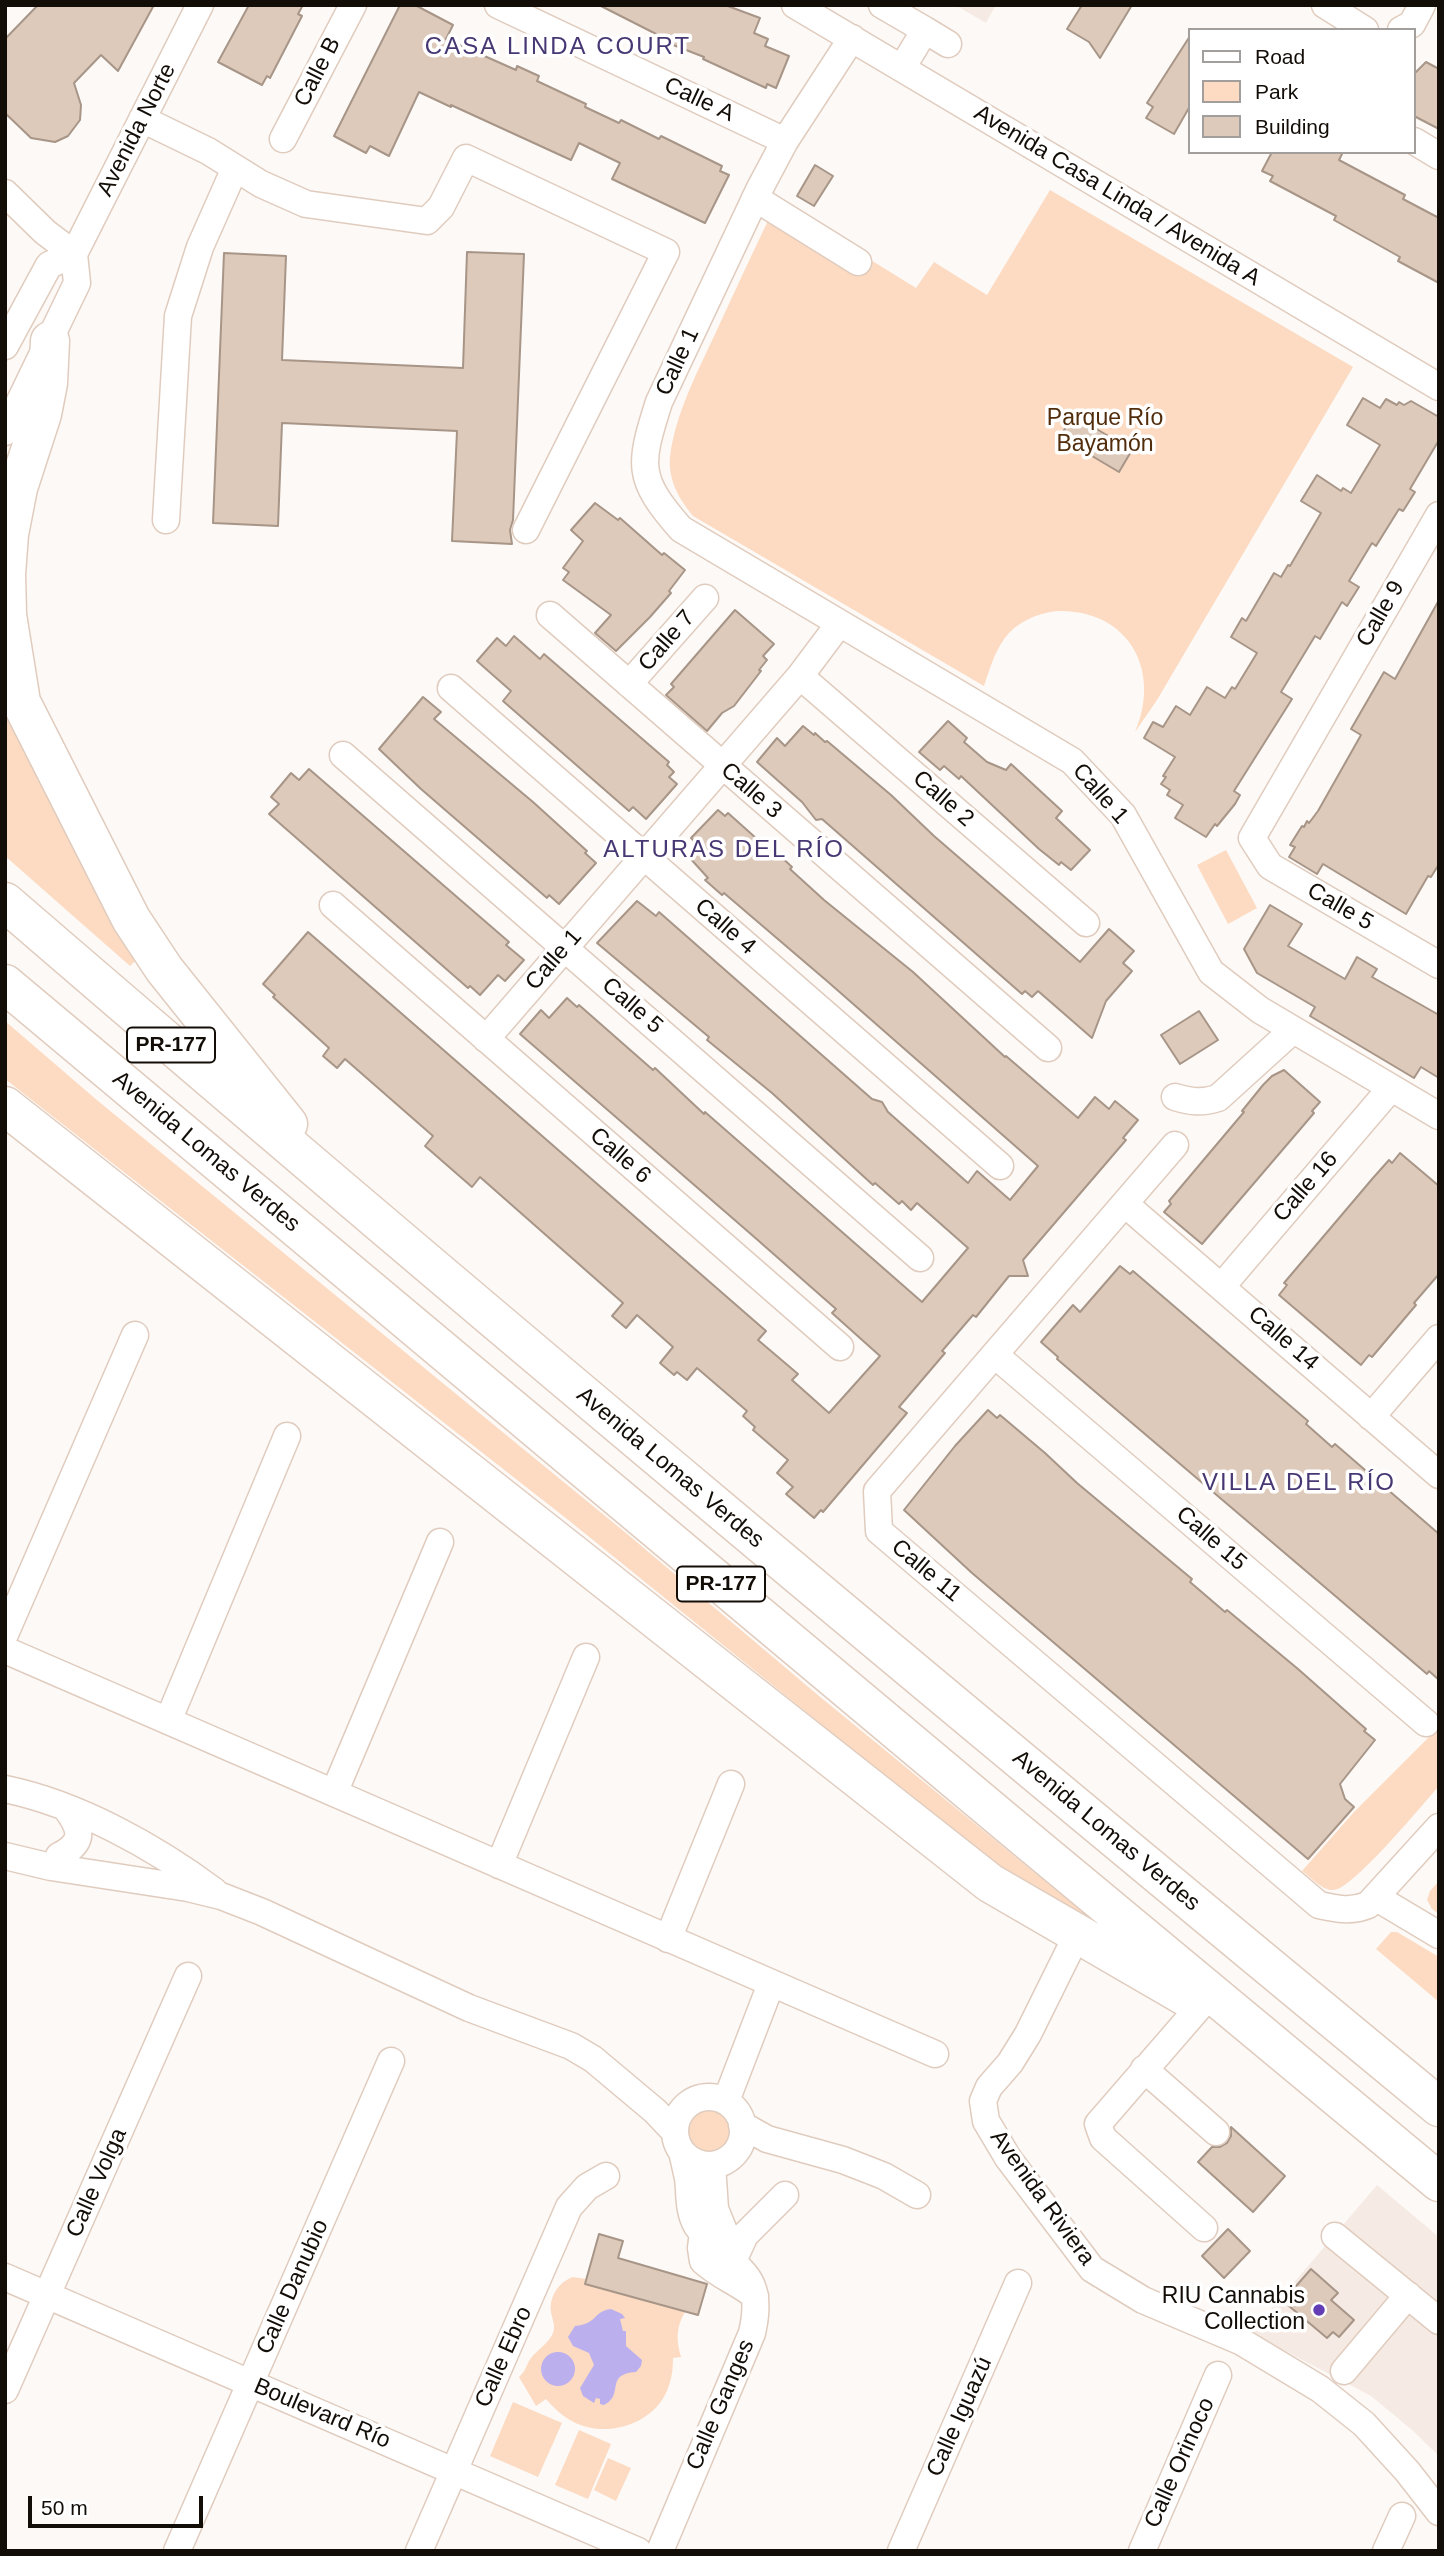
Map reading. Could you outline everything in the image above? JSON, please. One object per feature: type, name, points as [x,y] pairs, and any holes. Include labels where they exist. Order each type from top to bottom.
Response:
[{"type":"highway","points":[[50,341],[48,383],[42,414],[18,488],[7,560],[13,694],[131,919],[164,969],[264,1092],[336,1187]]},
{"type":"highway","name":"Avenida Lomas Verdes","points":[[5,902],[336,1187],[1046,1782],[1439,2106]]},
{"type":"highway","name":"Avenida Lomas Verdes","points":[[5,984],[1439,2182]]},
{"type":"highway","points":[[5,1106],[990,1883],[1297,2064]]},
{"type":"street","name":"Avenida Norte","points":[[5,432],[77,283],[74,254],[200,5]]},
{"type":"street","name":"Calle B","points":[[283,139],[352,5]]},
{"type":"street","name":"Calle A","points":[[498,5],[785,141]]},
{"type":"street","name":"Avenida Casa Linda / Avenida A","points":[[795,5],[1439,387]]},
{"type":"street","points":[[881,5],[948,44]]},
{"type":"street","points":[[1325,5],[1362,28]]},
{"type":"street","points":[[1405,28],[1412,24],[1422,5]]},
{"type":"street","points":[[902,68],[925,30]]},
{"type":"street","name":"Calle 1","points":[[852,38],[785,141],[755,198],[659,402],[647,439],[643,463],[651,491],[681,529],[1072,761],[1123,815],[1211,972],[1260,1010],[1293,1030]]},
{"type":"street","points":[[142,119],[208,151],[261,184],[306,204],[427,221],[441,207],[466,158],[666,252],[526,530]]},
{"type":"street","points":[[1416,142],[1439,156]]},
{"type":"street","points":[[166,520],[178,316],[200,247],[236,168]]},
{"type":"street","points":[[5,192],[45,232],[74,254],[49,265],[5,346]]},
{"type":"street","points":[[755,198],[858,262]]},
{"type":"street","name":"Calle 9","points":[[1252,838],[1435,528]]},
{"type":"street","name":"Calle 7","points":[[629,684],[705,598]]},
{"type":"street","name":"Calle 3","points":[[550,615],[1048,1048]]},
{"type":"street","name":"Calle 1","points":[[486,1038],[800,676],[839,624]]},
{"type":"street","name":"Calle 2","points":[[800,676],[1086,923]]},
{"type":"street","name":"Calle 4","points":[[451,688],[1000,1166]]},
{"type":"street","name":"Calle 5","points":[[343,755],[920,1258]]},
{"type":"street","name":"Calle 5","points":[[1252,838],[1270,866],[1435,953]]},
{"type":"street","name":"Calle 6","points":[[333,905],[840,1347]]},
{"type":"street","points":[[1175,1097],[1192,1102],[1207,1102],[1218,1098],[1293,1030],[1439,1116]]},
{"type":"street","name":"Calle 16","points":[[1222,1286],[1391,1088]]},
{"type":"street","name":"Calle 11","points":[[1174,1145],[877,1491],[878,1531],[1319,1905],[1343,1910],[1357,1909],[1377,1898]]},
{"type":"street","name":"Calle 14","points":[[1125,1204],[1439,1475]]},
{"type":"street","points":[[5,1634],[135,1335]]},
{"type":"street","points":[[1371,1416],[1439,1338]]},
{"type":"street","name":"Calle 15","points":[[995,1355],[1426,1723]]},
{"type":"street","points":[[168,1721],[287,1436]]},
{"type":"street","points":[[334,1793],[440,1542]]},
{"type":"street","points":[[5,1650],[935,2054]]},
{"type":"street","points":[[499,1865],[586,1657]]},
{"type":"street","points":[[668,1939],[731,1784]]},
{"type":"street","points":[[5,1789],[66,1808],[127,1836],[176,1862],[221,1896],[469,2008],[571,2046],[593,2059],[655,2110],[678,2141],[700,2164],[768,2157],[822,2163],[843,2160]]},
{"type":"street","points":[[59,1856],[71,1849],[79,1833],[77,1823],[66,1808]]},
{"type":"street","points":[[1439,1827],[1377,1898],[1439,1935]]},
{"type":"street","points":[[5,1838],[133,1879]]},
{"type":"street","points":[[5,1856],[51,1867],[221,1896]]},
{"type":"street","name":"Avenida Riviera","points":[[1077,1935],[1028,2035],[1010,2063],[989,2087],[984,2101],[986,2121],[1008,2158],[1092,2269],[1143,2300],[1242,2342],[1320,2389],[1363,2424],[1407,2471],[1439,2512]]},
{"type":"street","name":"Calle Volga","points":[[5,2390],[188,1976]]},
{"type":"street","points":[[726,2101],[771,1984]]},
{"type":"street","points":[[1201,2006],[1098,2124],[1103,2138],[1204,2228]]},
{"type":"street","points":[[593,2059],[617,2066],[656,2090],[690,2102]]},
{"type":"street","name":"Calle Danubio","points":[[177,2551],[391,2062]]},
{"type":"street","points":[[1144,2069],[1216,2132]]},
{"type":"street","points":[[733,2261],[729,2241],[715,2209],[722,2160],[739,2147],[742,2125],[739,2114],[726,2101],[711,2096],[700,2097],[681,2109],[676,2120],[678,2141],[688,2178],[689,2202],[697,2225],[714,2245],[750,2278],[755,2296]]},
{"type":"street","points":[[742,2125],[767,2139],[843,2160],[884,2176],[917,2195]]},
{"type":"street","name":"Calle Ebro","points":[[419,2551],[569,2207],[587,2187],[606,2176]]},
{"type":"street","points":[[733,2261],[745,2235],[785,2195]]},
{"type":"street","points":[[703,2232],[703,2261],[724,2279],[744,2287],[755,2296]]},
{"type":"street","points":[[1335,2236],[1439,2321]]},
{"type":"street","name":"Boulevard Río","points":[[5,2277],[638,2551]]},
{"type":"street","name":"Calle Iguazú","points":[[901,2551],[1018,2283]]},
{"type":"street","points":[[1344,2371],[1408,2295]]},
{"type":"street","name":"Calle Ganges","points":[[660,2551],[752,2333],[756,2315],[755,2296]]},
{"type":"street","name":"Calle Orinoco","points":[[1142,2551],[1219,2375]]},
{"type":"street","points":[[1386,2551],[1402,2516]]},
{"type":"shaded area","points":[[955,5],[996,5],[986,23]]},
{"type":"shaded area","points":[[1377,2185],[1439,2237],[1439,2456],[1371,2396],[1251,2333]]},
{"type":"shaded area","points":[[611,2309],[625,2318],[620,2319],[623,2331],[626,2331],[626,2346],[642,2360],[636,2372],[620,2377],[613,2396],[604,2405],[600,2404],[600,2399],[596,2398],[594,2403],[583,2396],[580,2388],[594,2365],[589,2353],[573,2346],[568,2337],[575,2326],[588,2323],[601,2312]]},
{"type":"shaded area","points":[[558,2352],[570,2357],[575,2369],[570,2381],[558,2386],[546,2381],[541,2369],[546,2357]]},
{"type":"green space","name":"Parque Río Bayamón","points":[[1050,190],[1353,367],[1157,700],[1135,732],[1142,710],[1142,668],[1134,650],[1122,634],[1106,622],[1086,614],[1062,611],[1041,614],[1027,620],[1014,628],[1000,645],[984,686],[693,516],[679,496],[671,474],[673,441],[688,393],[777,202],[916,288],[934,262],[987,295]]},
{"type":"green space","points":[[5,715],[20,737],[136,960],[130,966],[5,856]]},
{"type":"green space","points":[[1226,850],[1257,908],[1228,924],[1197,865]]},
{"type":"green space","points":[[5,1021],[98,1101],[626,1533],[819,1696],[1102,1928],[998,1867],[567,1519],[5,1079]]},
{"type":"green space","points":[[1439,1727],[1439,1786],[1388,1844],[1356,1876],[1334,1890],[1321,1886],[1302,1871],[1354,1812]]},
{"type":"green space","points":[[1439,1881],[1439,1914],[1427,1900],[1430,1891]]},
{"type":"green space","points":[[1391,1932],[1397,1932],[1439,1957],[1439,2002],[1376,1949]]},
{"type":"green space","points":[[709,2108],[725,2115],[732,2131],[725,2147],[709,2154],[693,2147],[686,2131],[693,2115]]},
{"type":"green space","points":[[573,2277],[586,2279],[585,2284],[685,2312],[678,2334],[681,2357],[673,2358],[665,2395],[647,2415],[623,2427],[596,2429],[582,2426],[563,2416],[546,2399],[536,2406],[519,2377],[531,2358],[551,2337],[554,2327],[551,2312],[553,2295],[559,2286]]},
{"type":"green space","points":[[513,2402],[562,2423],[538,2477],[490,2456]]},
{"type":"green space","points":[[579,2430],[611,2444],[588,2499],[555,2485]]},
{"type":"green space","points":[[608,2458],[631,2468],[616,2501],[594,2490]]},
{"type":"building","points":[[38,5],[154,5],[118,71],[101,55],[74,83],[81,105],[80,120],[68,136],[55,142],[31,138],[5,113],[5,39]]},
{"type":"building","points":[[249,5],[303,5],[298,14],[302,16],[270,78],[267,76],[262,85],[218,62]]},
{"type":"building","points":[[400,5],[415,5],[453,25],[446,39],[516,70],[517,66],[539,76],[537,81],[586,104],[585,107],[619,123],[621,120],[659,139],[661,136],[722,166],[720,171],[729,175],[705,223],[612,179],[620,163],[579,143],[571,160],[419,92],[389,156],[370,146],[366,153],[334,136]]},
{"type":"building","points":[[599,5],[725,5],[760,18],[754,33],[768,39],[765,46],[789,56],[776,88],[767,84],[766,88],[703,59],[704,57],[663,41],[664,38]]},
{"type":"building","points":[[1082,5],[1132,5],[1100,58],[1089,42],[1067,29]]},
{"type":"building","points":[[1188,39],[1188,110],[1174,134],[1146,118],[1153,107],[1147,103]]},
{"type":"building","points":[[1426,62],[1439,69],[1439,129],[1416,117],[1416,72]]},
{"type":"building","points":[[1271,154],[1342,154],[1339,160],[1405,195],[1403,199],[1439,218],[1439,283],[1398,261],[1400,257],[1334,220],[1336,216],[1270,181],[1273,176],[1262,171]]},
{"type":"building","points":[[815,165],[833,176],[814,206],[797,196]]},
{"type":"building","points":[[467,252],[524,254],[513,520],[510,530],[512,544],[452,541],[457,431],[282,423],[278,526],[213,523],[224,253],[286,256],[282,360],[463,368]]},
{"type":"building","points":[[1363,398],[1380,408],[1386,399],[1397,405],[1399,402],[1404,405],[1411,401],[1439,417],[1439,440],[1410,489],[1415,492],[1405,508],[1403,511],[1399,509],[1376,546],[1372,543],[1349,581],[1359,587],[1347,606],[1342,602],[1320,639],[1315,636],[1281,692],[1292,699],[1234,791],[1240,795],[1235,804],[1206,837],[1175,818],[1183,805],[1167,795],[1170,790],[1161,784],[1175,757],[1144,738],[1153,722],[1163,727],[1176,706],[1190,715],[1207,687],[1225,698],[1232,687],[1235,689],[1257,653],[1231,637],[1242,618],[1246,621],[1274,573],[1281,577],[1288,565],[1290,566],[1321,513],[1301,501],[1317,475],[1341,491],[1343,488],[1351,493],[1380,445],[1347,425]]},
{"type":"building","points":[[1073,415],[1132,450],[1119,472],[1060,437]]},
{"type":"building","points":[[595,503],[618,520],[620,518],[662,555],[664,553],[685,570],[669,591],[671,593],[616,651],[595,633],[611,615],[563,580],[569,572],[563,568],[583,541],[571,530]]},
{"type":"building","points":[[1439,600],[1439,864],[1431,877],[1428,876],[1406,914],[1323,864],[1317,874],[1289,857],[1295,847],[1290,845],[1302,826],[1304,827],[1307,821],[1309,823],[1318,811],[1361,735],[1351,729],[1384,672],[1395,679]]},
{"type":"building","points":[[735,610],[774,644],[763,656],[767,660],[759,670],[761,671],[734,706],[722,713],[707,731],[666,695],[674,687],[671,684]]},
{"type":"building","points":[[514,636],[540,659],[544,654],[669,762],[667,765],[674,772],[669,777],[677,784],[646,819],[633,807],[629,811],[503,701],[511,691],[477,661],[497,638],[506,646]]},
{"type":"building","points":[[423,697],[441,712],[434,719],[533,802],[587,851],[585,853],[596,863],[559,904],[549,895],[547,898],[379,749]]},
{"type":"building","points":[[948,721],[967,738],[964,742],[987,762],[1006,770],[1011,764],[1062,811],[1056,818],[1090,850],[1071,870],[1061,862],[1059,865],[1039,849],[961,776],[959,779],[944,766],[940,770],[919,752]]},
{"type":"building","points":[[803,726],[827,741],[891,795],[934,836],[1080,962],[1109,929],[1134,951],[1123,963],[1132,971],[1106,1001],[1092,1038],[1038,991],[1032,997],[1025,991],[1022,994],[822,819],[816,820],[802,802],[757,762],[777,738],[785,746]]},
{"type":"building","points":[[309,769],[509,942],[506,945],[524,960],[505,981],[498,975],[480,995],[470,986],[468,988],[269,814],[279,804],[271,797],[291,773],[299,780]]},
{"type":"building","points":[[718,810],[725,816],[728,813],[777,853],[792,867],[790,869],[824,900],[913,972],[1005,1057],[1078,1118],[1095,1097],[1109,1109],[1115,1101],[1138,1120],[1123,1138],[1126,1140],[1023,1260],[1028,1276],[1009,1276],[976,1317],[973,1315],[899,1407],[907,1413],[823,1512],[821,1510],[814,1518],[786,1494],[793,1487],[777,1473],[788,1460],[753,1430],[755,1427],[743,1416],[747,1411],[697,1368],[687,1380],[677,1372],[674,1375],[660,1363],[673,1347],[637,1315],[626,1328],[612,1316],[623,1303],[480,1177],[472,1187],[425,1146],[433,1136],[345,1059],[337,1068],[323,1056],[329,1048],[273,997],[275,995],[263,984],[308,932],[766,1331],[758,1340],[798,1374],[792,1380],[829,1413],[880,1356],[832,1313],[836,1309],[520,1034],[541,1010],[549,1018],[567,998],[577,1007],[579,1005],[653,1070],[655,1068],[704,1114],[705,1112],[922,1302],[968,1248],[917,1203],[911,1210],[902,1201],[899,1204],[875,1183],[873,1185],[772,1093],[707,1040],[709,1037],[597,943],[637,901],[656,916],[659,912],[872,1099],[882,1102],[888,1112],[968,1183],[977,1171],[1010,1200],[1038,1166],[827,981],[724,893],[722,895],[705,880],[708,878],[689,857],[699,846],[691,838]]},
{"type":"building","points":[[1270,905],[1302,924],[1288,946],[1345,979],[1357,957],[1377,969],[1372,977],[1439,1015],[1439,1078],[1421,1067],[1414,1078],[1310,1016],[1315,1007],[1257,973],[1244,949]]},
{"type":"building","points":[[1199,1011],[1218,1040],[1180,1064],[1161,1035]]},
{"type":"building","points":[[1284,1070],[1320,1102],[1312,1111],[1314,1113],[1202,1244],[1164,1212],[1171,1204],[1169,1201],[1244,1112],[1242,1111],[1263,1085]]},
{"type":"building","points":[[1400,1153],[1439,1186],[1439,1274],[1372,1357],[1369,1355],[1361,1365],[1279,1295],[1287,1285],[1284,1283],[1373,1178],[1389,1160],[1392,1163]]},
{"type":"building","points":[[1120,1266],[1130,1274],[1133,1271],[1308,1421],[1306,1424],[1332,1447],[1335,1444],[1439,1534],[1439,1680],[1429,1671],[1427,1674],[1057,1359],[1041,1342],[1073,1305],[1080,1312]]},
{"type":"building","points":[[988,1410],[997,1418],[1000,1415],[1045,1453],[1192,1579],[1190,1582],[1225,1612],[1227,1610],[1298,1669],[1375,1740],[1340,1784],[1345,1799],[1354,1807],[1308,1859],[972,1573],[904,1510],[955,1446]]},
{"type":"building","points":[[1231,2127],[1285,2176],[1253,2212],[1198,2162],[1212,2147],[1227,2143],[1231,2136]]},
{"type":"building","points":[[1228,2229],[1250,2251],[1224,2278],[1202,2256]]},
{"type":"building","points":[[599,2234],[623,2241],[618,2258],[707,2284],[698,2315],[585,2284]]},
{"type":"building","name":"RIU Cannabis Collection","points":[[1311,2269],[1338,2293],[1331,2300],[1354,2320],[1339,2337],[1333,2332],[1327,2338],[1283,2301]]},
{"type":"place","name":"RIU Cannabis Collection","points":[[1319,2310]]},
{"type":"district","name":"CASA LINDA COURT","points":[[558,47]]},
{"type":"district","name":"ALTURAS DEL RÍO","points":[[724,850]]},
{"type":"district","name":"VILLA DEL RÍO","points":[[1299,1483]]}]
